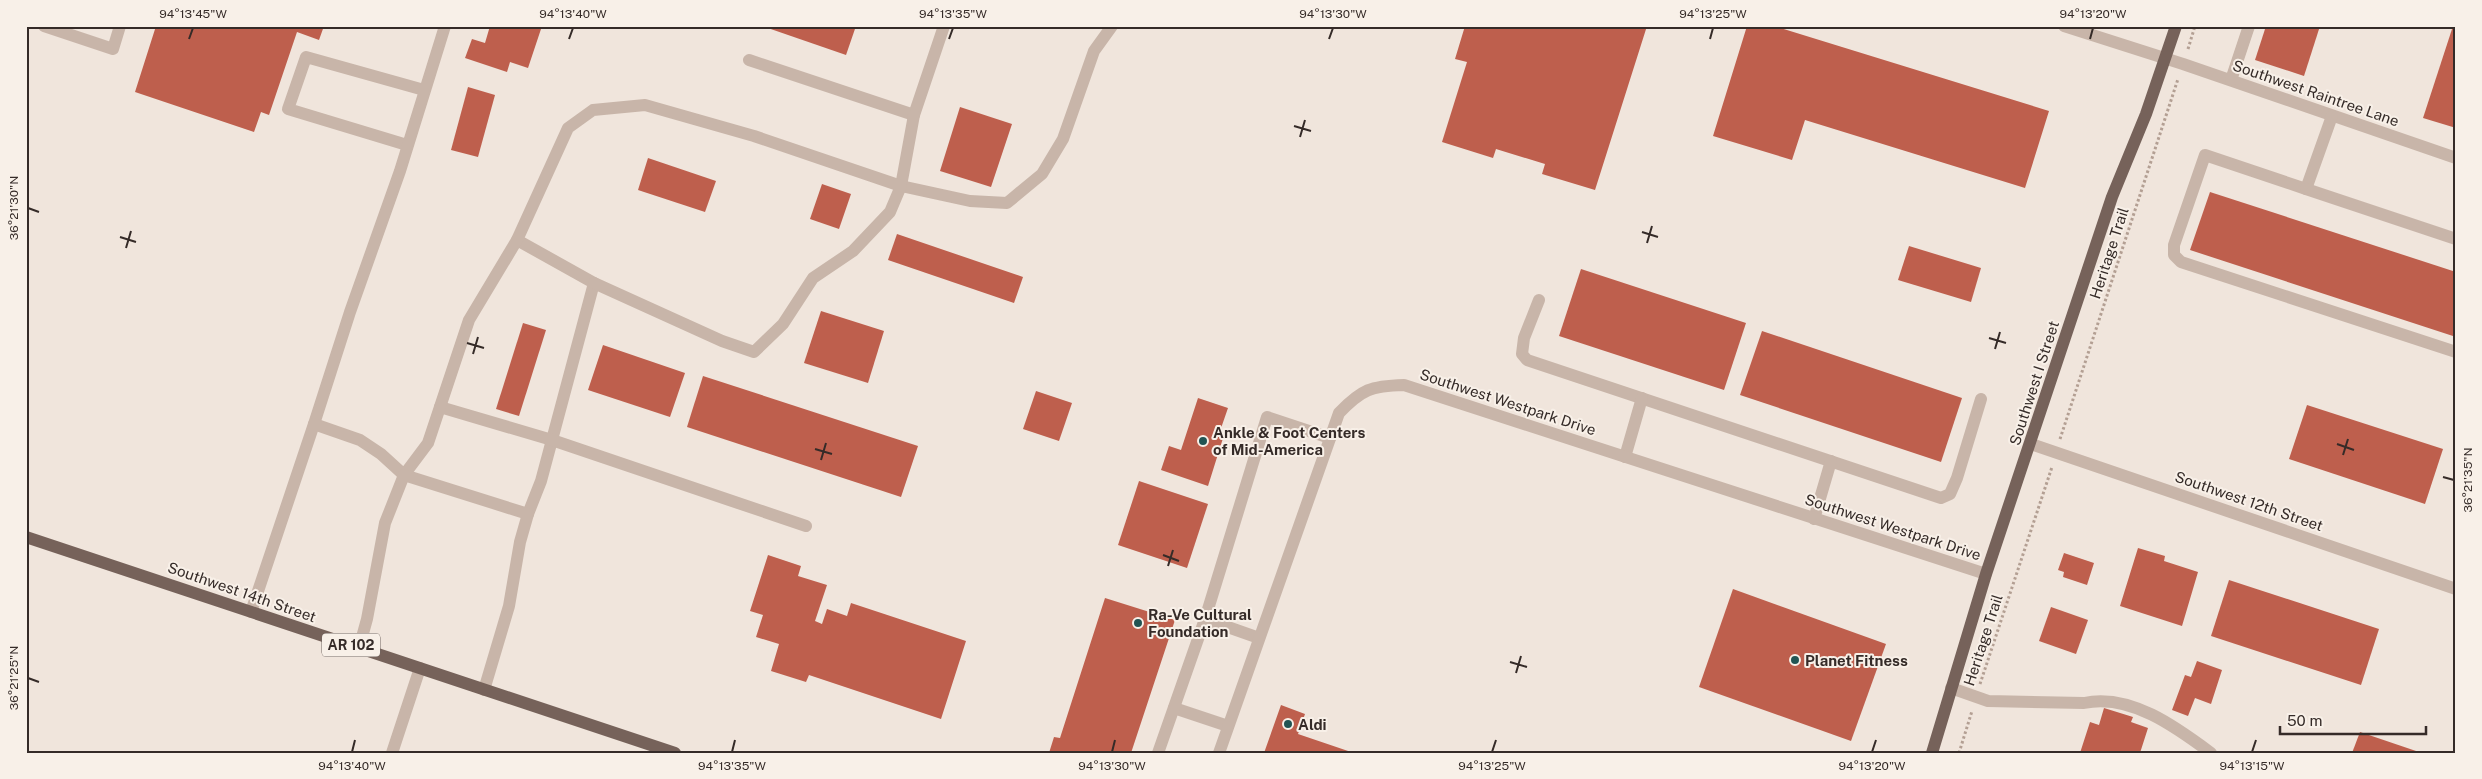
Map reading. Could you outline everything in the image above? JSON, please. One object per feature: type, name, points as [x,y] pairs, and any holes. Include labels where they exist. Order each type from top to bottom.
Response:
[{"type":"main road","name":"Southwest I Street","points":[[1932,753],[1986,574],[2112,197],[2166,58],[2176,26]]},
{"type":"main road","name":"Southwest 14th Street","points":[[26,537],[675,753]]},
{"type":"street","points":[[44,26],[113,49],[120,26]]},
{"type":"street","points":[[251,612],[445,26]]},
{"type":"street","points":[[517,240],[594,283],[722,341],[754,352],[783,324],[813,278],[853,251],[890,212],[901,186],[914,115],[944,26]]},
{"type":"street","points":[[360,648],[371,602],[385,523],[404,475],[428,443],[469,320],[517,240],[568,128],[593,110],[644,106],[754,136],[918,192],[970,201],[1007,203],[1042,174],[1063,139],[1094,51],[1112,26]]},
{"type":"street","name":"Southwest Raintree Lane","points":[[2064,26],[2166,58],[2456,158]]},
{"type":"street","points":[[2231,80],[2249,26]]},
{"type":"street","points":[[407,145],[288,109],[306,57],[424,90]]},
{"type":"street","points":[[749,60],[914,115]]},
{"type":"street","points":[[2306,189],[2332,116]]},
{"type":"street","points":[[2456,239],[2205,155],[2174,244],[2174,256],[2181,262],[2456,352]]},
{"type":"street","points":[[484,690],[509,606],[520,542],[528,514],[541,481],[594,283]]},
{"type":"street","points":[[1539,300],[1524,338],[1522,354],[1527,360],[1942,498],[1950,494],[1957,478],[1981,399]]},
{"type":"street","name":"Southwest Westpark Drive","points":[[1219,753],[1339,413],[1357,394],[1381,385],[1404,385],[1986,574]]},
{"type":"street","points":[[1625,457],[1642,398]]},
{"type":"street","points":[[440,407],[552,440],[806,526]]},
{"type":"street","points":[[1158,753],[1204,619],[1267,417],[1330,438]]},
{"type":"street","points":[[314,424],[360,440],[381,454],[404,475],[528,514]]},
{"type":"street","name":"Southwest 12th Street","points":[[2030,444],[2456,589]]},
{"type":"street","points":[[1814,519],[1831,461]]},
{"type":"street","points":[[1204,619],[1259,638]]},
{"type":"street","points":[[392,753],[420,668]]},
{"type":"street","points":[[1952,688],[1988,701],[2084,703],[2099,700],[2141,710],[2170,723],[2212,753]]},
{"type":"street","points":[[1174,708],[1228,726]]},
{"type":"path","points":[[2189,45],[2195,26]]},
{"type":"path","name":"Heritage Trail","points":[[2064,429],[2176,84]]},
{"type":"path","name":"Heritage Trail","points":[[1959,753],[2049,477]]},
{"type":"building","points":[[156,26],[324,26],[319,40],[297,32],[269,115],[261,112],[254,132],[135,92]]},
{"type":"building","points":[[490,26],[542,26],[528,68],[510,62],[507,72],[465,58],[472,39],[485,43]]},
{"type":"building","points":[[762,26],[856,26],[846,55]]},
{"type":"building","points":[[1465,26],[1647,26],[1595,190],[1542,174],[1545,164],[1496,149],[1493,158],[1442,142],[1467,62],[1455,59]]},
{"type":"building","points":[[1747,26],[1774,26],[2049,111],[2025,188],[1805,120],[1792,160],[1713,136]]},
{"type":"building","points":[[2266,26],[2320,26],[2304,76],[2255,60]]},
{"type":"building","points":[[2453,26],[2456,26],[2456,128],[2423,118]]},
{"type":"building","points":[[468,87],[495,95],[478,157],[451,150]]},
{"type":"building","points":[[960,107],[1012,124],[991,187],[940,171]]},
{"type":"building","points":[[648,158],[716,181],[705,212],[638,190]]},
{"type":"building","points":[[822,184],[851,194],[839,229],[810,219]]},
{"type":"building","points":[[2210,192],[2456,272],[2456,337],[2190,250]]},
{"type":"building","points":[[897,234],[1023,277],[1014,303],[888,260]]},
{"type":"building","points":[[1909,246],[1981,268],[1971,302],[1898,280]]},
{"type":"building","points":[[1581,269],[1746,323],[1724,390],[1559,336]]},
{"type":"building","points":[[821,311],[884,331],[868,383],[804,363]]},
{"type":"building","points":[[523,323],[546,330],[519,416],[496,409]]},
{"type":"building","points":[[1762,331],[1962,398],[1941,462],[1740,395]]},
{"type":"building","points":[[603,345],[685,373],[670,417],[588,390]]},
{"type":"building","points":[[703,376],[918,446],[901,497],[687,427]]},
{"type":"building","points":[[1036,391],[1072,403],[1059,441],[1023,429]]},
{"type":"building","name":"Ankle & Foot Centers of Mid-America","points":[[1198,398],[1228,408],[1219,434],[1224,435],[1208,486],[1161,470],[1169,446],[1181,450]]},
{"type":"building","points":[[2307,405],[2443,449],[2425,504],[2289,459]]},
{"type":"building","points":[[1139,481],[1208,504],[1187,568],[1118,545]]},
{"type":"building","points":[[2138,548],[2165,556],[2164,561],[2198,572],[2182,626],[2120,606]]},
{"type":"building","points":[[2064,553],[2094,563],[2087,585],[2063,577],[2064,572],[2058,570]]},
{"type":"building","points":[[768,555],[801,566],[798,576],[827,585],[815,621],[822,624],[827,609],[847,616],[851,603],[966,641],[941,719],[809,675],[806,682],[771,671],[779,644],[756,637],[763,615],[750,611]]},
{"type":"building","points":[[2229,580],[2379,629],[2361,685],[2211,636]]},
{"type":"building","points":[[1733,589],[1886,644],[1851,741],[1699,687]]},
{"type":"building","points":[[1105,598],[1175,620],[1131,753],[1049,753],[1054,737],[1060,738]]},
{"type":"building","points":[[2051,607],[2088,620],[2076,654],[2039,641]]},
{"type":"building","points":[[2197,661],[2222,670],[2211,704],[2195,698],[2188,716],[2172,710],[2185,675],[2191,677]]},
{"type":"building","name":"Aldi","points":[[1281,705],[1305,714],[1298,734],[1354,753],[1264,753]]},
{"type":"building","points":[[2104,708],[2133,717],[2131,722],[2148,728],[2140,753],[2080,753],[2090,722],[2099,725]]},
{"type":"building","points":[[2360,732],[2419,752],[2419,753],[2352,753]]},
{"type":"place","name":"Ankle & Foot Centers of Mid-America","points":[[1203,441]]},
{"type":"place","name":"Ra-Ve Cultural Foundation","points":[[1138,623]]},
{"type":"place","name":"Planet Fitness","points":[[1795,660]]},
{"type":"place","name":"Aldi","points":[[1288,724]]}]
